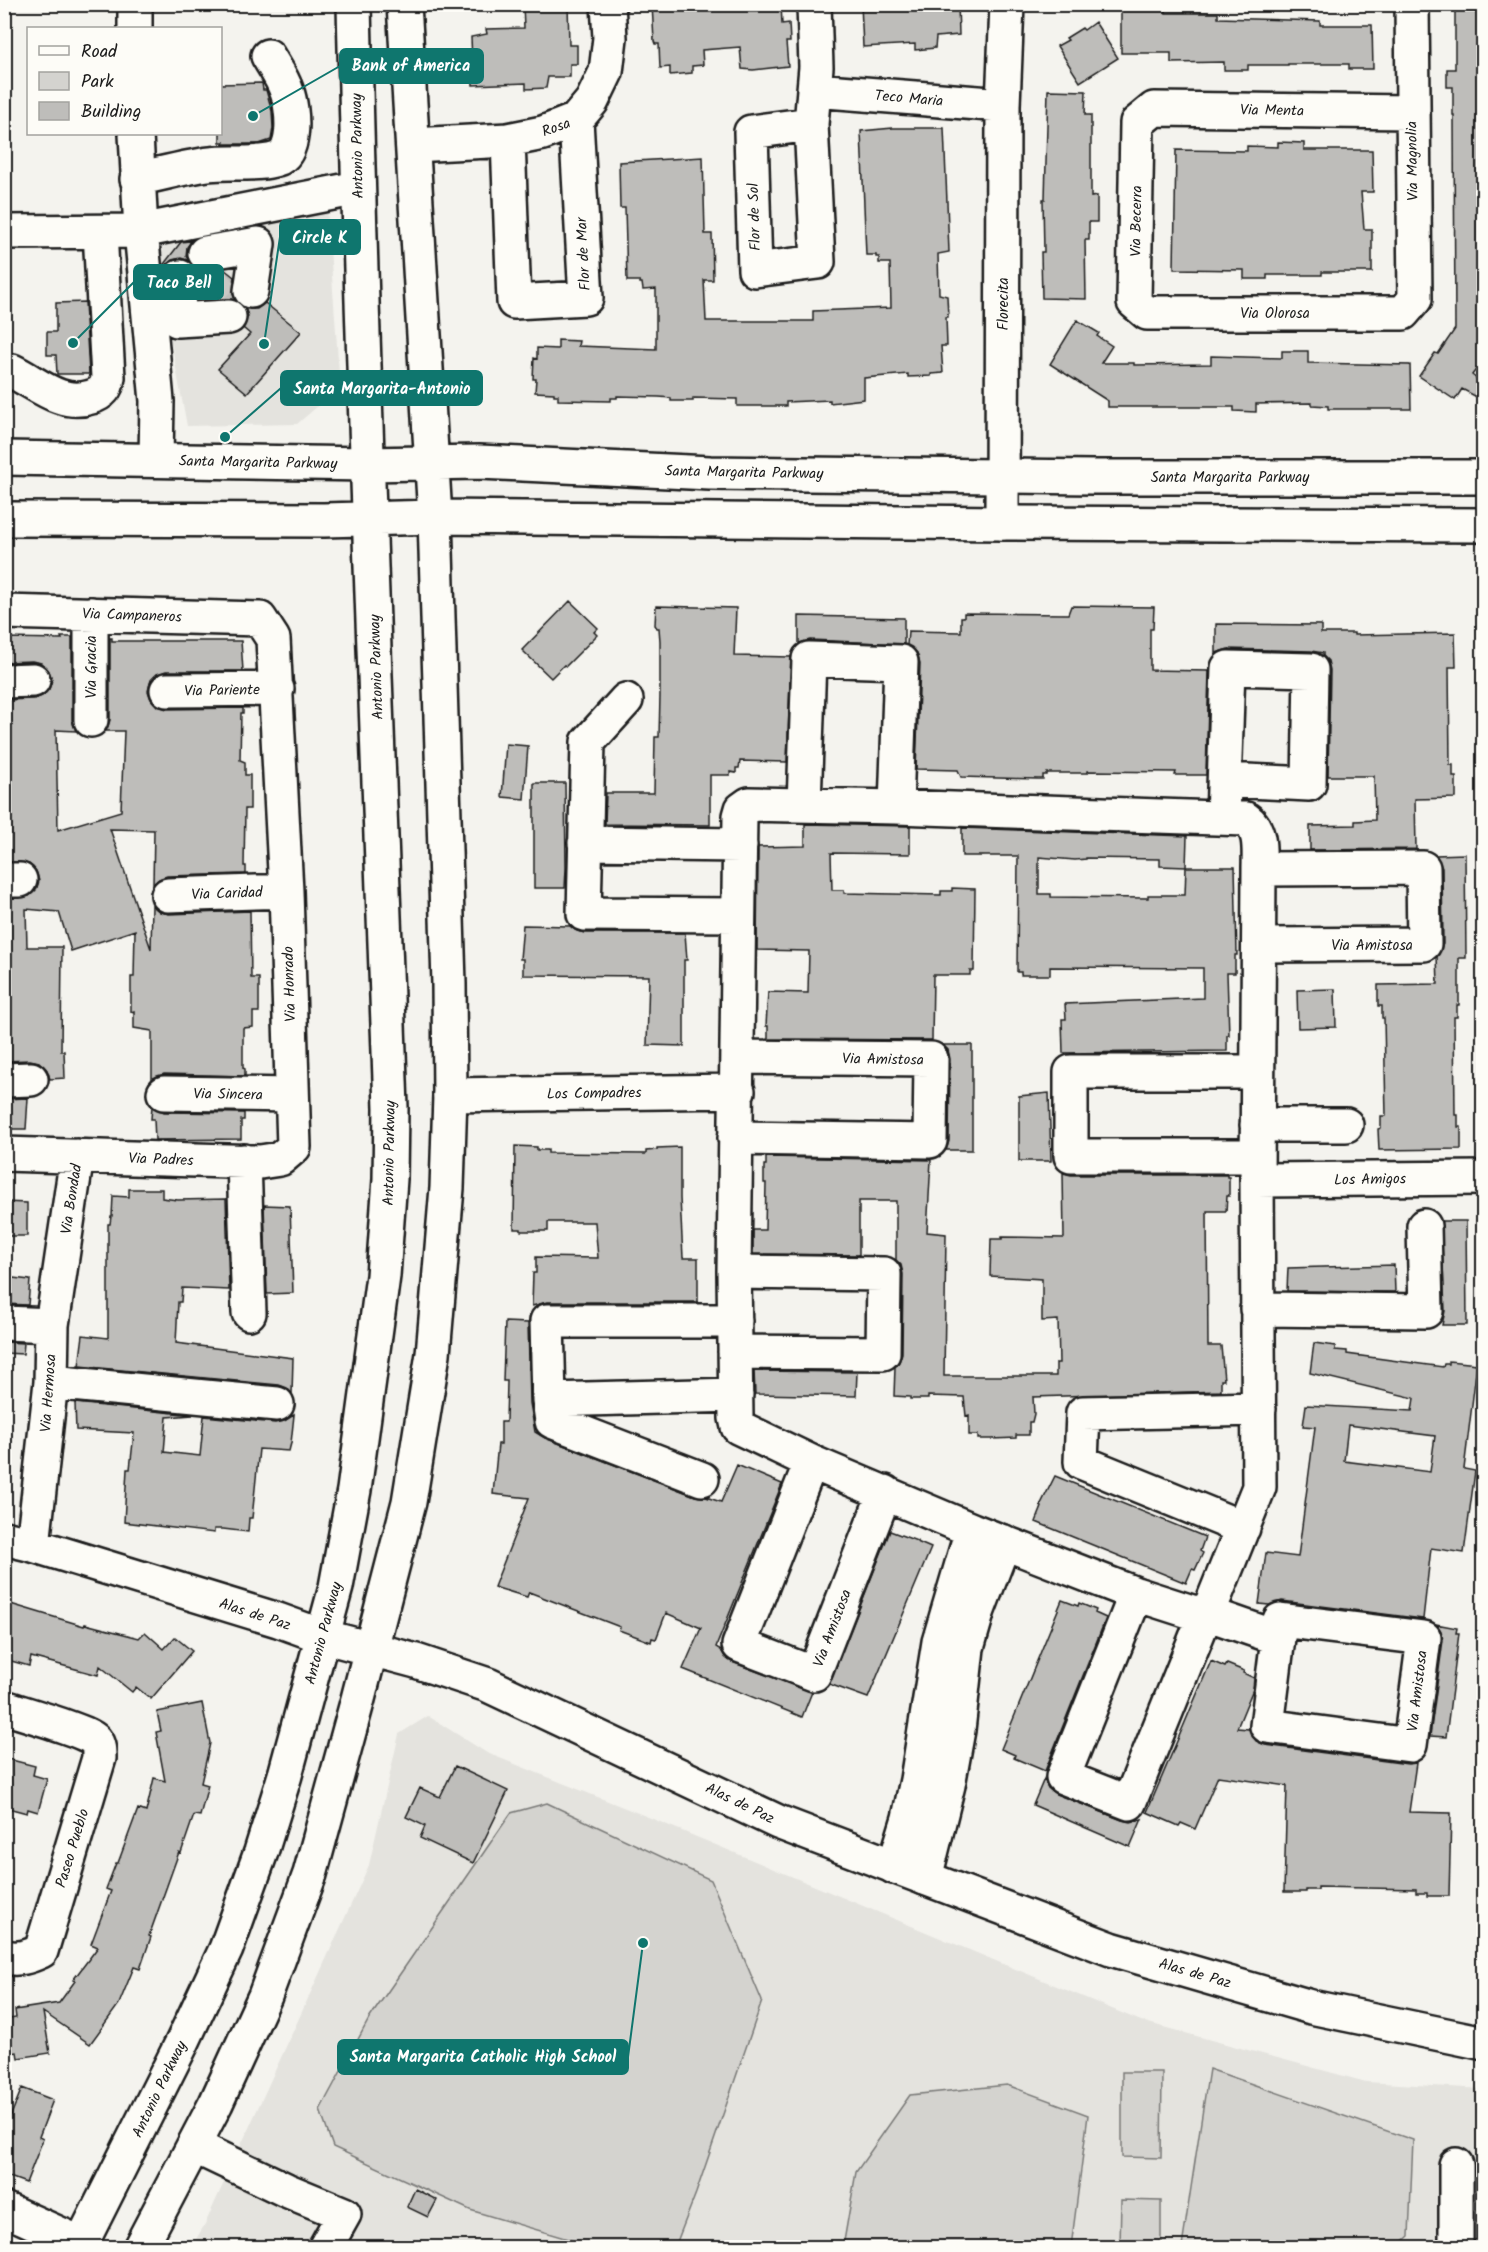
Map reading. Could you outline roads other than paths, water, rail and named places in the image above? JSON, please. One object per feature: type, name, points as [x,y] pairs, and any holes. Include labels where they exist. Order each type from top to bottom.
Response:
[{"type":"street","points":[[135,4],[135,27]]},
{"type":"street","name":"Antonio Parkway","points":[[79,2245],[137,2133],[226,1949],[261,1852],[285,1776],[336,1587],[354,1490],[383,1276],[390,1179],[390,1085],[367,464],[354,4]]},
{"type":"street","points":[[140,2247],[194,2146],[265,1996],[310,1874],[372,1649],[409,1502],[434,1354],[447,1188],[450,1095],[435,517],[404,4]]},
{"type":"street","name":"Rosa","points":[[413,145],[508,140],[543,133],[576,120],[592,101],[606,72],[610,38],[608,4]]},
{"type":"street","points":[[811,124],[815,79],[814,4]]},
{"type":"street","name":"Florecita","points":[[1002,523],[1004,94],[1007,4]]},
{"type":"street","name":"Via Magnolia","points":[[1403,313],[1415,299],[1412,4]]},
{"type":"street","points":[[137,179],[209,164],[266,161],[280,158],[288,152],[292,141],[290,101],[283,81],[268,56]]},
{"type":"street","name":"Teco Maria","points":[[815,79],[1004,94]]},
{"type":"street","name":"Via Menta","points":[[1137,123],[1154,109],[1412,112]]},
{"type":"street","name":"Flor de Mar","points":[[508,140],[514,302],[586,298],[576,120]]},
{"type":"street","name":"Via Becerra","points":[[1137,123],[1134,302],[1146,313]]},
{"type":"street","points":[[136,135],[141,231],[164,327],[157,401],[156,460]]},
{"type":"street","points":[[4,232],[141,231],[358,188]]},
{"type":"street","points":[[228,272],[258,244],[256,208]]},
{"type":"street","points":[[12,371],[58,397],[86,399],[102,391],[107,384],[100,232]]},
{"type":"street","points":[[164,327],[191,287]]},
{"type":"street","name":"Via Olorosa","points":[[1146,313],[1403,313]]},
{"type":"street","points":[[164,327],[229,317]]},
{"type":"street","name":"Santa Margarita Parkway","points":[[4,458],[367,464],[479,462],[710,473],[1484,477]]},
{"type":"street","points":[[4,519],[435,517],[1484,525]]},
{"type":"street","name":"Via Campaneros","points":[[4,612],[260,619]]},
{"type":"street","name":"Via Gracia","points":[[91,614],[91,720]]},
{"type":"street","name":"Via Honrado","points":[[244,1161],[280,1159],[294,1147],[277,689],[273,639],[260,619]]},
{"type":"street","points":[[804,805],[809,659],[901,662],[896,807]]},
{"type":"street","name":"Via Pariente","points":[[167,690],[277,689]]},
{"type":"street","points":[[626,700],[588,742],[584,914],[738,915]]},
{"type":"street","points":[[1223,818],[1224,780]]},
{"type":"street","points":[[1136,1594],[1063,1777],[1129,1803],[1206,1613],[1211,1606],[1259,1487],[1258,835],[1252,823],[1246,819],[749,804],[742,808],[740,816],[738,915],[738,1091],[735,1138],[734,1272],[738,1427],[811,1462],[972,1530],[1136,1594],[1192,1612],[1206,1613],[1278,1638]]},
{"type":"street","points":[[585,843],[740,845]]},
{"type":"street","name":"Via Amistosa","points":[[1259,869],[1424,868],[1424,944],[1259,945]]},
{"type":"street","name":"Via Caridad","points":[[168,895],[286,891]]},
{"type":"street","name":"Via Amistosa","points":[[735,1138],[930,1141],[931,1059],[738,1056]]},
{"type":"street","points":[[1257,1072],[1071,1072],[1071,1156],[1257,1154],[1346,1125]]},
{"type":"street","name":"Los Compadres","points":[[450,1095],[738,1091]]},
{"type":"street","name":"Via Sincera","points":[[164,1093],[292,1095]]},
{"type":"street","name":"Via Padres","points":[[4,1154],[244,1161]]},
{"type":"street","name":"Los Amigos","points":[[1257,1154],[1484,1178]]},
{"type":"street","name":"Via Bondad","points":[[64,1241],[77,1156]]},
{"type":"street","points":[[244,1161],[249,1313]]},
{"type":"street","points":[[1257,1309],[1426,1311],[1424,1226]]},
{"type":"street","name":"Via Hermosa","points":[[19,1542],[51,1382],[52,1325],[64,1241]]},
{"type":"street","points":[[702,1479],[552,1421],[549,1400],[547,1321],[735,1336],[883,1353],[884,1274],[734,1272]]},
{"type":"street","points":[[4,1323],[52,1325]]},
{"type":"street","points":[[51,1382],[277,1404]]},
{"type":"street","points":[[549,1400],[736,1395]]},
{"type":"street","points":[[1243,1528],[1082,1462],[1083,1413],[1259,1408]]},
{"type":"street","name":"Via Amistosa","points":[[811,1462],[739,1645],[814,1674],[885,1492]]},
{"type":"street","points":[[894,1867],[909,1818],[917,1779],[939,1642],[972,1530]]},
{"type":"street","name":"Alas de Paz","points":[[19,1542],[488,1685],[778,1822],[1111,1949],[1311,2007],[1484,2043]]},
{"type":"street","points":[[925,1878],[948,1785],[956,1741],[967,1648],[978,1610],[1004,1542]]},
{"type":"street","name":"Via Amistosa","points":[[1280,1620],[1424,1638],[1410,1745],[1267,1726],[1278,1638],[1280,1620]]},
{"type":"street","name":"Paseo Pueblo","points":[[4,1707],[85,1732],[94,1738],[99,1746],[99,1758],[41,1950],[28,1958],[4,1957]]},
{"type":"street","points":[[194,2146],[286,2190],[344,2214],[326,2247]]},
{"type":"street","points":[[1456,2165],[1456,2247]]},
{"type":"street","points":[[4,2209],[79,2245]]},
{"type":"tunnel","points":[[202,296],[228,272]]},
{"type":"place","name":"Bank of America","points":[[253,116]]},
{"type":"place","name":"Taco Bell","points":[[73,343]]},
{"type":"place","name":"Circle K","points":[[264,344]]},
{"type":"place","name":"Santa Margarita-Antonio","points":[[225,437]]},
{"type":"place","name":"Santa Margarita Catholic High School","points":[[643,1943]]}]
